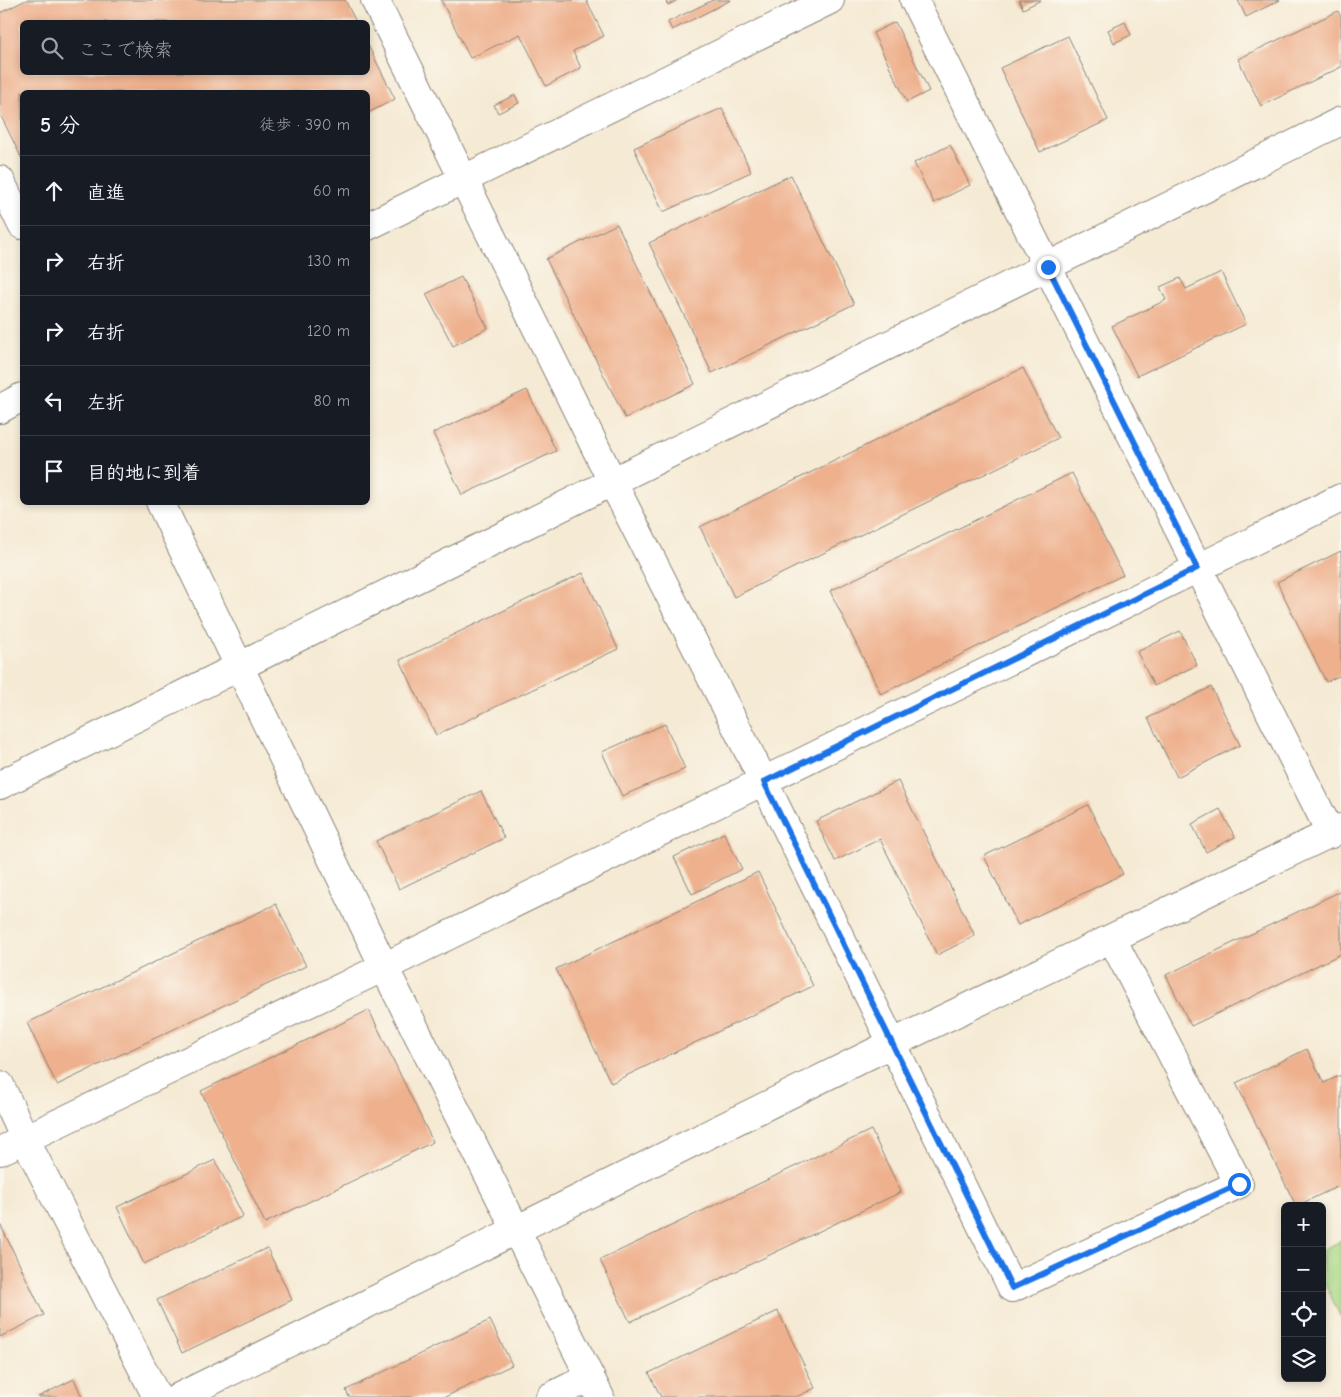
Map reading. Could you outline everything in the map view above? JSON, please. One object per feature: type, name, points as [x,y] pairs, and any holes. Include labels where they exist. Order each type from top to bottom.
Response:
[{"type":"lane","points":[[375,0],[613,483],[764,782],[1012,1288],[1239,1184],[1112,938]]},
{"type":"lane","points":[[370,225],[830,0]]},
{"type":"lane","points":[[180,1397],[891,1044],[1336,831],[1197,568],[914,0]]},
{"type":"lane","points":[[0,785],[1341,121]]},
{"type":"lane","points":[[0,180],[20,221]]},
{"type":"lane","points":[[0,409],[20,398]]},
{"type":"lane","points":[[0,1151],[764,782],[1341,498]]},
{"type":"lane","points":[[161,505],[384,967],[595,1387],[550,1397]]},
{"type":"lane","points":[[0,1085],[25,1139],[157,1397]]},
{"type":"green space","points":[[1341,1241],[1341,1318],[1326,1286],[1326,1248]]},
{"type":"building","points":[[26,0],[345,0],[355,20],[20,20],[20,75],[370,75],[370,49],[395,99],[370,112],[370,90],[20,90],[20,155],[0,114],[0,13]]},
{"type":"building","points":[[441,0],[586,0],[604,36],[573,51],[581,68],[546,86],[520,34],[470,58]]},
{"type":"building","points":[[665,0],[677,0],[668,5]]},
{"type":"building","points":[[713,0],[731,0],[672,30],[668,22]]},
{"type":"building","points":[[1019,0],[1041,0],[1023,9]]},
{"type":"building","points":[[1238,0],[1280,0],[1246,17]]},
{"type":"building","points":[[1338,11],[1341,17],[1341,67],[1261,106],[1238,59]]},
{"type":"building","points":[[895,22],[929,91],[907,102],[873,33]]},
{"type":"building","points":[[1125,22],[1131,35],[1114,43],[1108,30]]},
{"type":"building","points":[[1068,36],[1108,120],[1040,152],[1000,68]]},
{"type":"building","points":[[515,95],[519,103],[498,113],[494,105]]},
{"type":"building","points":[[722,108],[751,172],[663,212],[634,148]]},
{"type":"building","points":[[950,145],[970,185],[934,203],[914,163]]},
{"type":"building","points":[[791,175],[854,304],[712,373],[649,243]]},
{"type":"building","points":[[617,224],[695,384],[625,418],[546,259]]},
{"type":"building","points":[[1221,272],[1246,324],[1137,376],[1112,326],[1166,300],[1160,287],[1180,278],[1186,289]]},
{"type":"building","points":[[461,277],[488,328],[453,346],[426,294]]},
{"type":"building","points":[[1023,368],[1058,438],[734,597],[700,527]]},
{"type":"building","points":[[527,390],[556,451],[462,495],[433,433]]},
{"type":"building","points":[[1072,473],[1123,575],[881,694],[830,591]]},
{"type":"building","points":[[1341,551],[1341,675],[1326,682],[1277,582]]},
{"type":"building","points":[[583,573],[618,649],[436,735],[400,660]]},
{"type":"building","points":[[1180,631],[1197,665],[1154,686],[1137,652]]},
{"type":"building","points":[[1211,687],[1240,745],[1177,777],[1148,718]]},
{"type":"building","points":[[665,724],[685,769],[622,796],[602,752]]},
{"type":"building","points":[[898,781],[975,936],[937,955],[880,839],[835,861],[816,821]]},
{"type":"building","points":[[481,791],[504,838],[399,889],[376,841]]},
{"type":"building","points":[[1088,805],[1123,874],[1018,925],[984,856]]},
{"type":"building","points":[[1220,809],[1235,837],[1206,852],[1192,824]]},
{"type":"building","points":[[724,833],[742,869],[692,894],[674,857]]},
{"type":"building","points":[[758,872],[813,986],[611,1083],[556,969]]},
{"type":"building","points":[[1341,891],[1341,954],[1191,1026],[1166,975]]},
{"type":"building","points":[[276,904],[306,966],[57,1085],[27,1023]]},
{"type":"building","points":[[369,1010],[433,1142],[265,1223],[201,1091]]},
{"type":"building","points":[[1307,1049],[1324,1083],[1341,1075],[1341,1185],[1305,1202],[1294,1202],[1236,1083]]},
{"type":"building","points":[[871,1130],[901,1192],[630,1322],[600,1260]]},
{"type":"building","points":[[215,1160],[243,1216],[144,1264],[117,1207]]},
{"type":"building","points":[[0,1224],[44,1315],[0,1337]]},
{"type":"building","points":[[267,1248],[292,1300],[182,1353],[157,1300]]},
{"type":"building","points":[[778,1311],[815,1388],[796,1397],[661,1397],[649,1373]]},
{"type":"building","points":[[490,1320],[512,1365],[445,1397],[349,1397],[346,1390]]},
{"type":"building","points":[[74,1379],[82,1397],[38,1397]]},
{"type":"route","points":[[1048,267],[1197,568],[764,782],[1012,1288],[1239,1184]]}]
